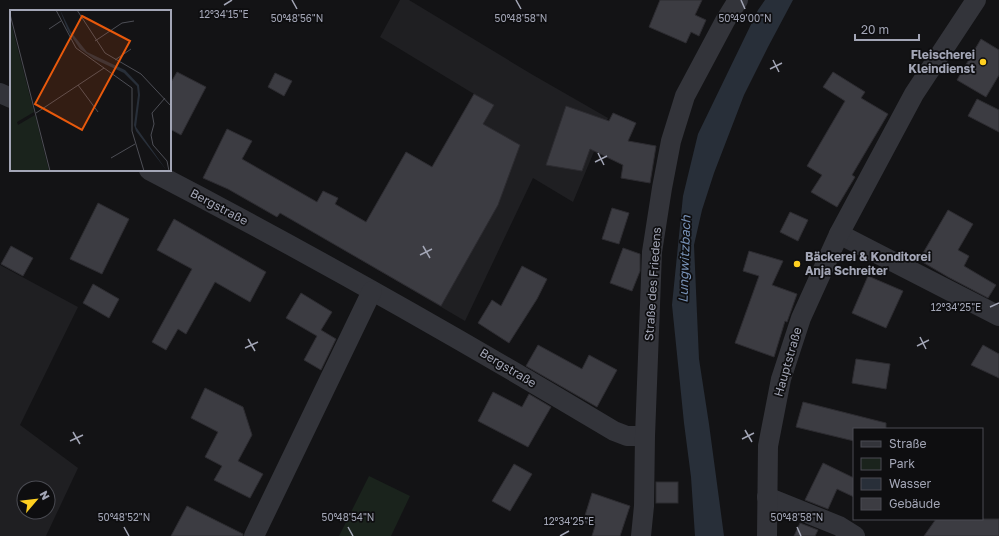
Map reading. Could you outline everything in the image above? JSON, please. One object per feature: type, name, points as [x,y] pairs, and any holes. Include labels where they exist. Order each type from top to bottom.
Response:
[{"type":"street","name":"Straße des Friedens","points":[[642,536],[652,252],[662,188],[671,140],[685,96],[725,21],[738,0]]},
{"type":"street","name":"Hauptstraße","points":[[767,536],[768,446],[781,379],[801,318],[839,234],[914,94],[976,0]]},
{"type":"street","points":[[0,93],[10,98]]},
{"type":"street","name":"Bergstraße","points":[[151,171],[208,200],[480,351],[614,431],[627,436],[645,436]]},
{"type":"street","points":[[839,234],[999,316]]},
{"type":"street","points":[[254,536],[372,291]]},
{"type":"street","points":[[767,497],[839,526],[855,536]]},
{"type":"shaded area","points":[[400,0],[409,0],[533,75],[608,118],[573,202],[533,178],[465,321],[303,226],[323,191],[338,198],[335,205],[367,222],[406,152],[433,167],[474,94],[380,37]]},
{"type":"shaded area","points":[[0,265],[78,307],[20,425],[78,468],[56,515],[56,480],[16,480],[16,520],[54,520],[46,536],[0,536]]},
{"type":"green space","points":[[369,476],[410,496],[391,536],[339,536]]},
{"type":"water","name":"Lungwitzbach","points":[[765,0],[793,0],[744,95],[714,173],[702,210],[694,245],[699,359],[724,536],[695,536],[691,477],[672,305],[683,196],[698,134],[758,10]]},
{"type":"building","points":[[660,0],[702,0],[695,15],[706,20],[699,36],[691,32],[686,43],[649,27]]},
{"type":"building","name":"Fleischerei Kleindienst","points":[[981,39],[999,50],[999,75],[986,97],[957,80]]},
{"type":"building","points":[[177,72],[206,87],[181,135],[171,130],[171,82]]},
{"type":"building","points":[[833,72],[865,92],[861,98],[888,114],[852,175],[855,177],[837,207],[811,192],[822,175],[807,166],[845,101],[823,87]]},
{"type":"building","points":[[275,73],[292,81],[284,96],[268,87]]},
{"type":"building","points":[[474,94],[494,105],[483,124],[520,145],[498,205],[441,306],[280,213],[277,217],[228,189],[203,178],[227,129],[252,141],[242,159],[317,202],[323,191],[338,198],[335,204],[366,222],[406,152],[432,167]]},
{"type":"building","points":[[977,99],[999,110],[999,132],[968,116]]},
{"type":"building","points":[[566,106],[609,121],[613,113],[636,123],[628,141],[656,146],[650,183],[621,178],[623,165],[590,149],[582,171],[546,165]]},
{"type":"building","points":[[98,203],[129,219],[102,274],[70,259]]},
{"type":"building","points":[[612,208],[629,213],[619,244],[602,239]]},
{"type":"building","points":[[948,210],[973,224],[958,250],[969,256],[964,266],[996,285],[988,298],[919,260]]},
{"type":"building","points":[[790,212],[808,220],[798,241],[780,232]]},
{"type":"building","points":[[174,219],[266,272],[250,302],[215,282],[186,334],[178,329],[166,350],[152,342],[192,269],[157,250]]},
{"type":"building","points":[[11,246],[33,258],[23,276],[1,264]]},
{"type":"building","points":[[623,248],[640,254],[640,271],[632,291],[610,283]]},
{"type":"building","points":[[749,251],[783,261],[772,285],[797,294],[787,322],[785,321],[774,357],[735,343],[759,276],[743,271]]},
{"type":"building","points":[[522,266],[547,279],[537,299],[509,343],[478,323],[492,300],[501,306]]},
{"type":"building","points":[[868,276],[903,291],[886,328],[852,313]]},
{"type":"building","points":[[93,284],[119,299],[109,318],[83,303]]},
{"type":"building","points":[[301,293],[332,312],[321,330],[336,339],[321,370],[304,360],[317,336],[286,318]]},
{"type":"building","points":[[538,345],[582,369],[589,355],[617,370],[597,407],[526,366]]},
{"type":"building","points":[[983,345],[999,354],[999,378],[971,365]]},
{"type":"building","points":[[856,359],[890,364],[886,389],[852,383]]},
{"type":"building","points":[[205,388],[243,407],[252,435],[238,461],[263,474],[250,498],[214,480],[222,466],[205,457],[218,432],[191,418]]},
{"type":"building","points":[[493,392],[522,407],[529,394],[551,407],[528,447],[478,421]]},
{"type":"building","points":[[803,402],[886,423],[886,428],[853,428],[853,441],[796,427]]},
{"type":"building","points":[[823,463],[853,478],[853,497],[837,489],[828,509],[805,500]]},
{"type":"building","points":[[514,464],[532,474],[510,511],[492,501]]},
{"type":"building","points":[[656,482],[678,482],[678,503],[656,503]]},
{"type":"building","points":[[592,493],[630,506],[620,536],[592,536],[595,526],[583,522]]},
{"type":"building","points":[[187,506],[243,534],[243,536],[171,536]]},
{"type":"building","points":[[999,519],[999,536],[924,536],[935,520]]},
{"type":"building","points":[[800,523],[818,530],[815,536],[794,536]]},
{"type":"place","name":"Fleischerei Kleindienst","points":[[983,62]]},
{"type":"place","name":"Bäckerei & Konditorei Anja Schreiter","points":[[797,264]]}]
